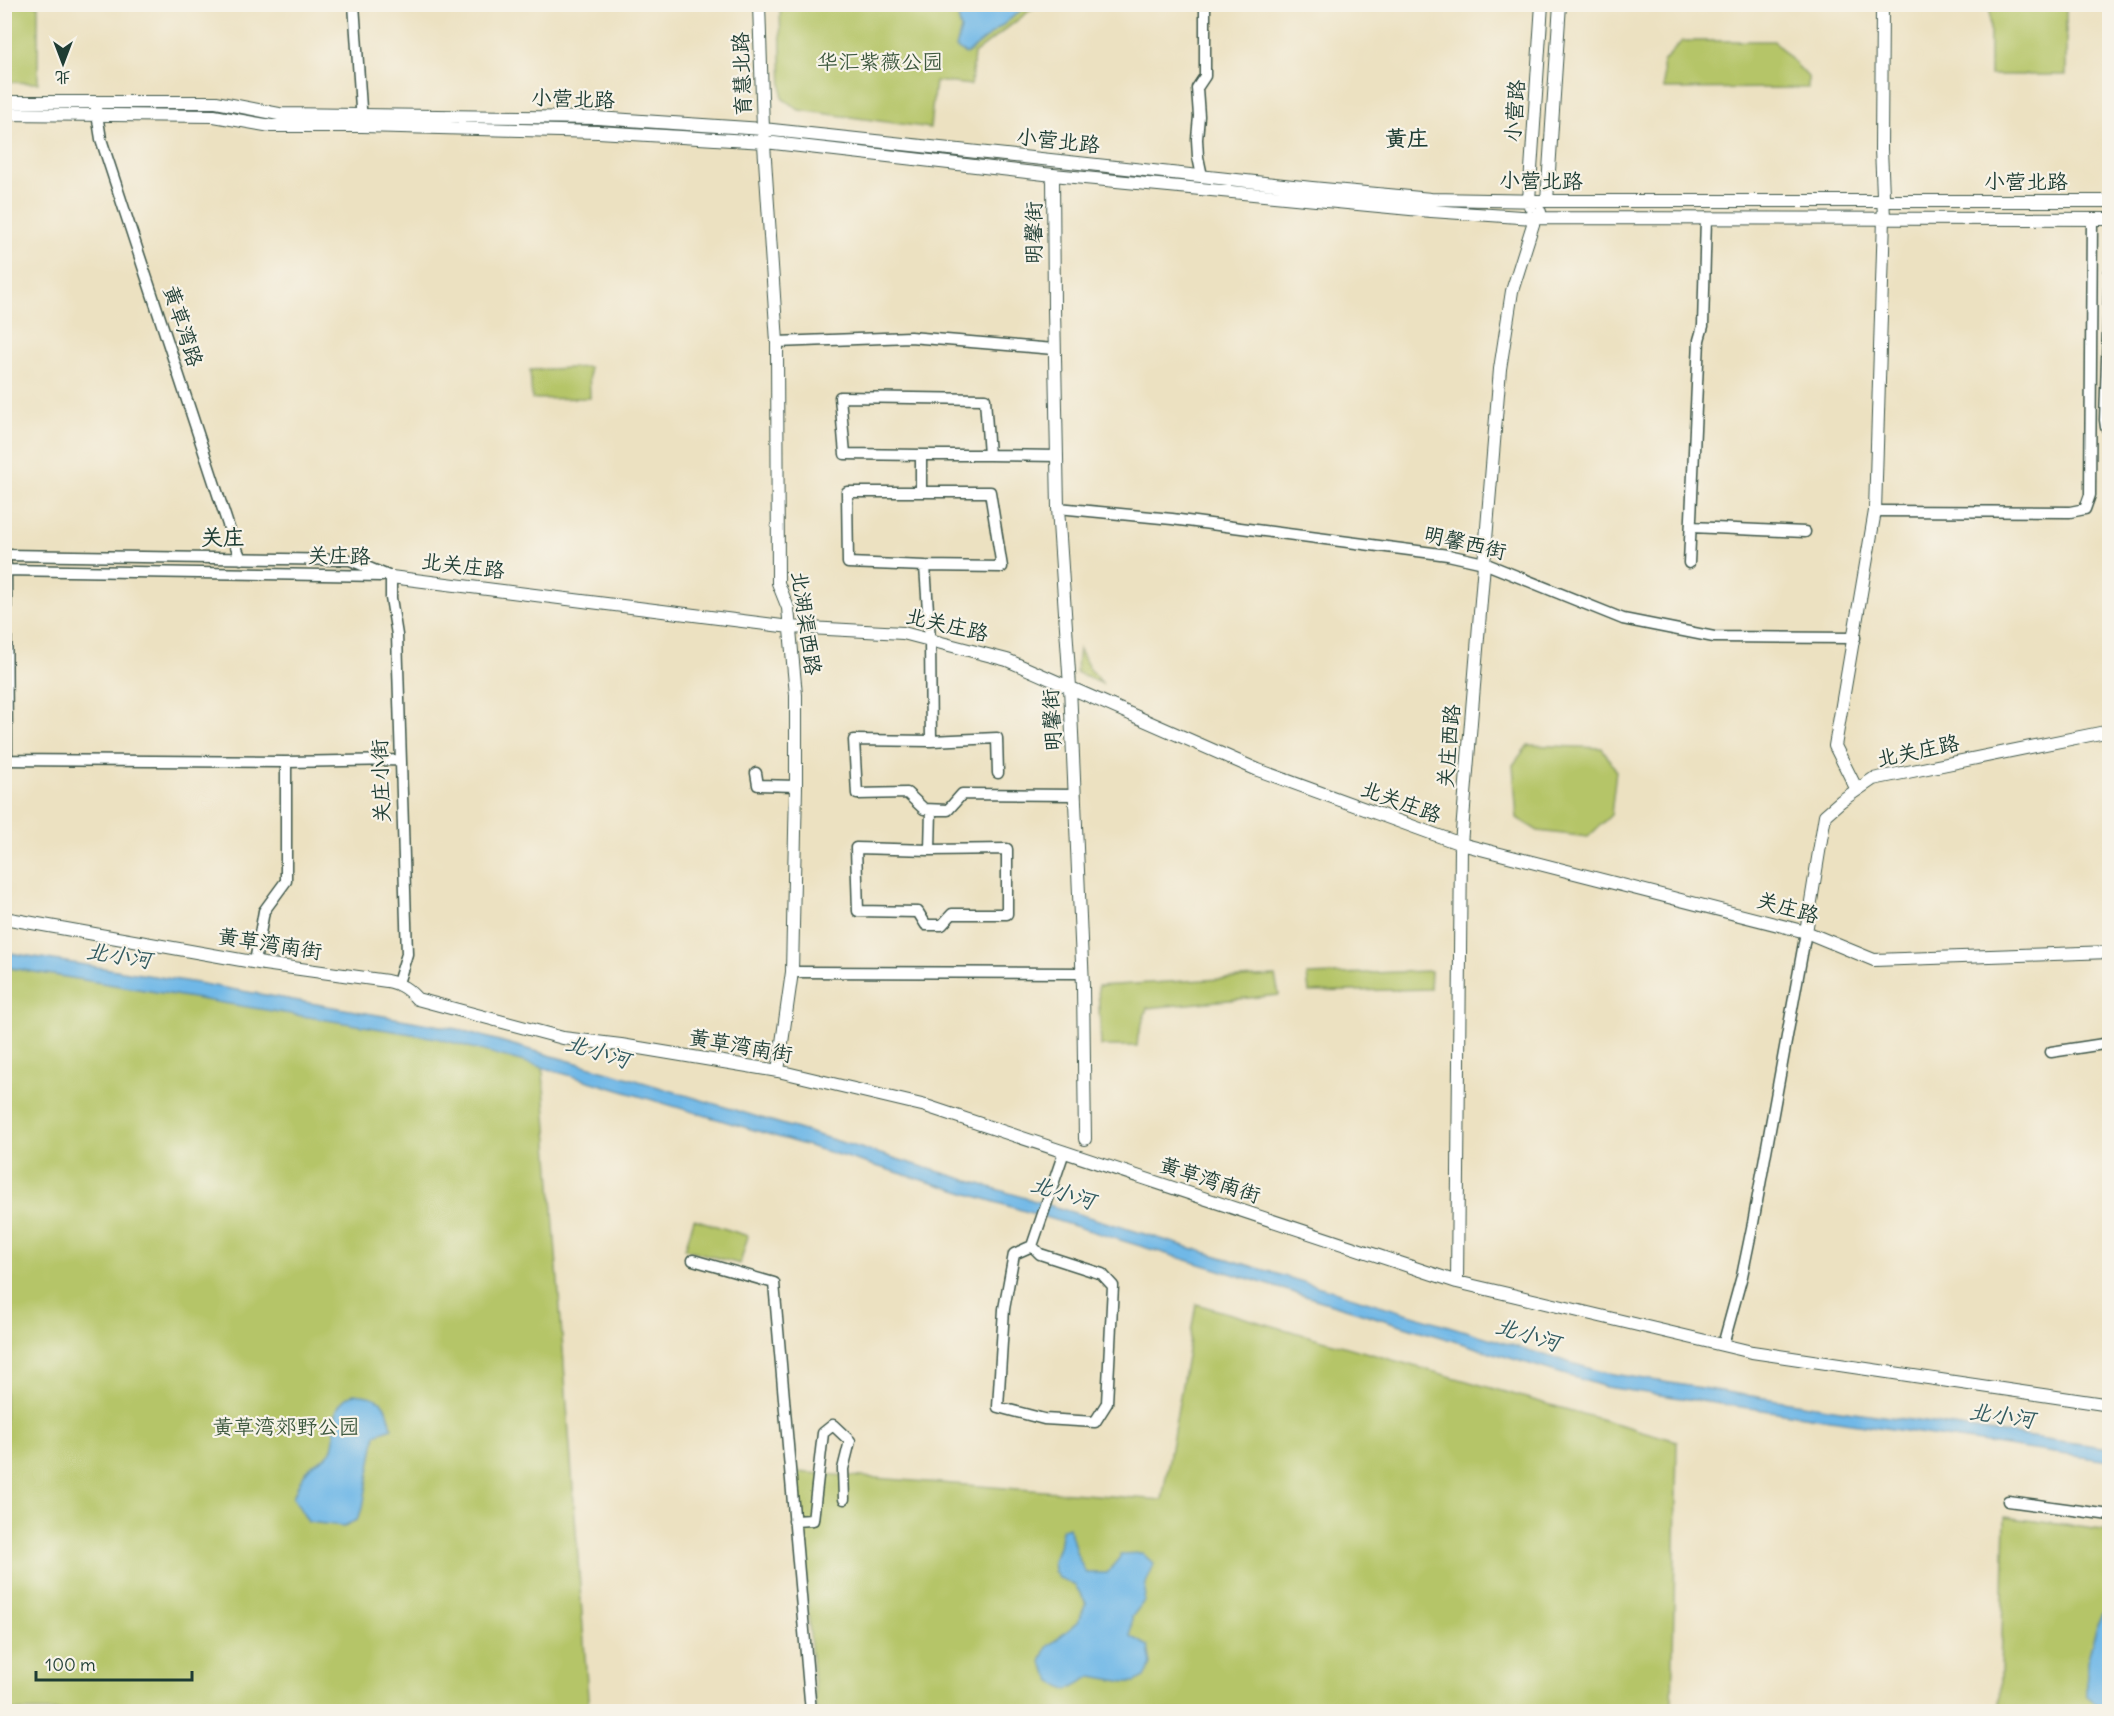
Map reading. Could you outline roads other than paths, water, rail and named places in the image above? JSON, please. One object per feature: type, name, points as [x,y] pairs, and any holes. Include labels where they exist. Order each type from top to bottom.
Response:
[{"type":"street","points":[[354,4],[362,120]]},
{"type":"street","name":"育慧北路","points":[[759,4],[765,142]]},
{"type":"street","points":[[1202,176],[1198,158],[1197,88],[1205,76],[1205,4]]},
{"type":"street","name":"小营路","points":[[1535,218],[1528,200],[1542,4]]},
{"type":"street","name":"小营路","points":[[1547,201],[1560,4]]},
{"type":"street","points":[[1857,790],[1835,746],[1875,511],[1884,218],[1881,149],[1882,4]]},
{"type":"street","name":"小营北路","points":[[4,102],[96,109]]},
{"type":"street","name":"小营北路","points":[[4,114],[216,102],[279,114],[765,142],[1053,175],[1431,211],[1535,218],[2109,219]]},
{"type":"street","name":"黄草湾路","points":[[96,109],[101,139],[241,559]]},
{"type":"street","name":"小营北路","points":[[362,120],[597,118],[763,129],[1312,188],[1431,198],[1547,201],[2109,201]]},
{"type":"street","name":"北湖渠西路","points":[[765,142],[777,342],[778,583],[788,608],[796,695],[792,972],[778,1071]]},
{"type":"street","name":"明馨街","points":[[1053,175],[1058,508],[1075,795],[1082,973],[1085,1139]]},
{"type":"street","name":"关庄西路","points":[[1457,1282],[1461,844],[1500,369],[1512,291],[1535,218],[1547,201]]},
{"type":"street","points":[[1689,563],[1697,372],[1703,326],[1706,218]]},
{"type":"street","points":[[1875,511],[2070,512],[2085,509],[2090,495],[2092,219]]},
{"type":"street","points":[[2109,271],[2105,420],[2106,427],[2109,428]]},
{"type":"street","points":[[777,342],[910,337],[1054,349]]},
{"type":"street","points":[[989,455],[985,399],[840,397],[845,454],[1057,456]]},
{"type":"street","points":[[921,455],[921,492]]},
{"type":"street","points":[[847,492],[990,492],[1002,567],[925,566],[848,563],[847,492]]},
{"type":"street","name":"明馨西街","points":[[1058,508],[1172,519],[1448,555],[1484,563],[1623,619],[1714,637],[1855,638]]},
{"type":"street","points":[[1691,527],[1805,532]]},
{"type":"street","points":[[5,555],[6,760],[286,762],[400,760]]},
{"type":"street","name":"关庄路","points":[[5,555],[350,560],[391,577]]},
{"type":"street","points":[[925,566],[930,640],[931,741]]},
{"type":"street","name":"关庄路","points":[[5,570],[391,577]]},
{"type":"street","name":"北关庄路","points":[[391,577],[790,627],[903,633],[1007,660],[1258,770],[1461,844]]},
{"type":"street","name":"关庄小街","points":[[391,577],[391,598],[397,635],[407,954],[398,983]]},
{"type":"street","name":"北关庄路","points":[[1806,932],[1825,815],[1873,779],[2109,731]]},
{"type":"street","points":[[998,773],[997,738],[931,741],[855,740],[857,794],[907,793],[924,809],[931,810],[948,810],[962,794],[1075,795]]},
{"type":"street","points":[[255,962],[264,911],[286,881],[286,762]]},
{"type":"street","points":[[756,773],[758,785],[796,786]]},
{"type":"street","points":[[930,850],[931,810]]},
{"type":"street","name":"关庄路","points":[[1461,844],[1806,932],[1874,960],[2109,952]]},
{"type":"street","points":[[856,848],[930,850],[1007,849],[1007,914],[952,914],[942,925],[926,925],[918,912],[858,911],[856,848]]},
{"type":"street","name":"黄草湾南街","points":[[4,918],[255,962],[398,983],[408,989],[417,999],[563,1038],[621,1045],[778,1071],[926,1106],[1457,1282],[1723,1345],[1764,1354],[2109,1405]]},
{"type":"street","points":[[1723,1345],[1753,1223],[1806,932]]},
{"type":"street","points":[[792,972],[1082,973]]},
{"type":"street","points":[[2051,1052],[2109,1043]]},
{"type":"street","points":[[1032,1246],[1040,1254],[1102,1274],[1113,1286],[1107,1403],[1095,1422],[1044,1419],[998,1407],[1004,1309],[1014,1254],[1032,1246],[1064,1152]]},
{"type":"street","points":[[693,1260],[774,1283],[811,1712]]},
{"type":"street","points":[[794,1521],[813,1520],[823,1433],[833,1425],[850,1441],[843,1469],[844,1498]]},
{"type":"street","points":[[2008,1501],[2109,1515]]},
{"type":"water","points":[[955,4],[1028,5],[966,54],[956,48],[961,29]]},
{"type":"water","name":"北小河","points":[[4,952],[457,1029],[619,1075],[1601,1372],[1840,1410],[2109,1448],[2109,1461],[1606,1387],[896,1172],[436,1038],[5,967]]},
{"type":"water","points":[[354,1394],[371,1397],[381,1402],[385,1406],[392,1428],[376,1434],[363,1507],[357,1520],[344,1526],[308,1522],[293,1497],[306,1471],[331,1451],[337,1411],[345,1398]]},
{"type":"water","points":[[1069,1527],[1077,1555],[1086,1573],[1107,1573],[1120,1554],[1142,1553],[1154,1564],[1146,1583],[1144,1601],[1132,1617],[1131,1636],[1148,1646],[1151,1665],[1145,1677],[1135,1682],[1092,1676],[1068,1690],[1052,1682],[1041,1662],[1047,1647],[1078,1622],[1086,1603],[1075,1585],[1059,1578],[1054,1571],[1053,1561],[1059,1547],[1062,1529]]},
{"type":"water","points":[[2109,1612],[2110,1700],[2105,1711],[2087,1697],[2087,1662],[2103,1613]]},
{"type":"district","name":"黄庄","points":[[1407,138]]},
{"type":"district","name":"关庄","points":[[223,537]]},
{"type":"park label","name":"华汇紫薇公园","points":[[880,62]]},
{"type":"park label","name":"黄草湾郊野公园","points":[[286,1427]]}]
